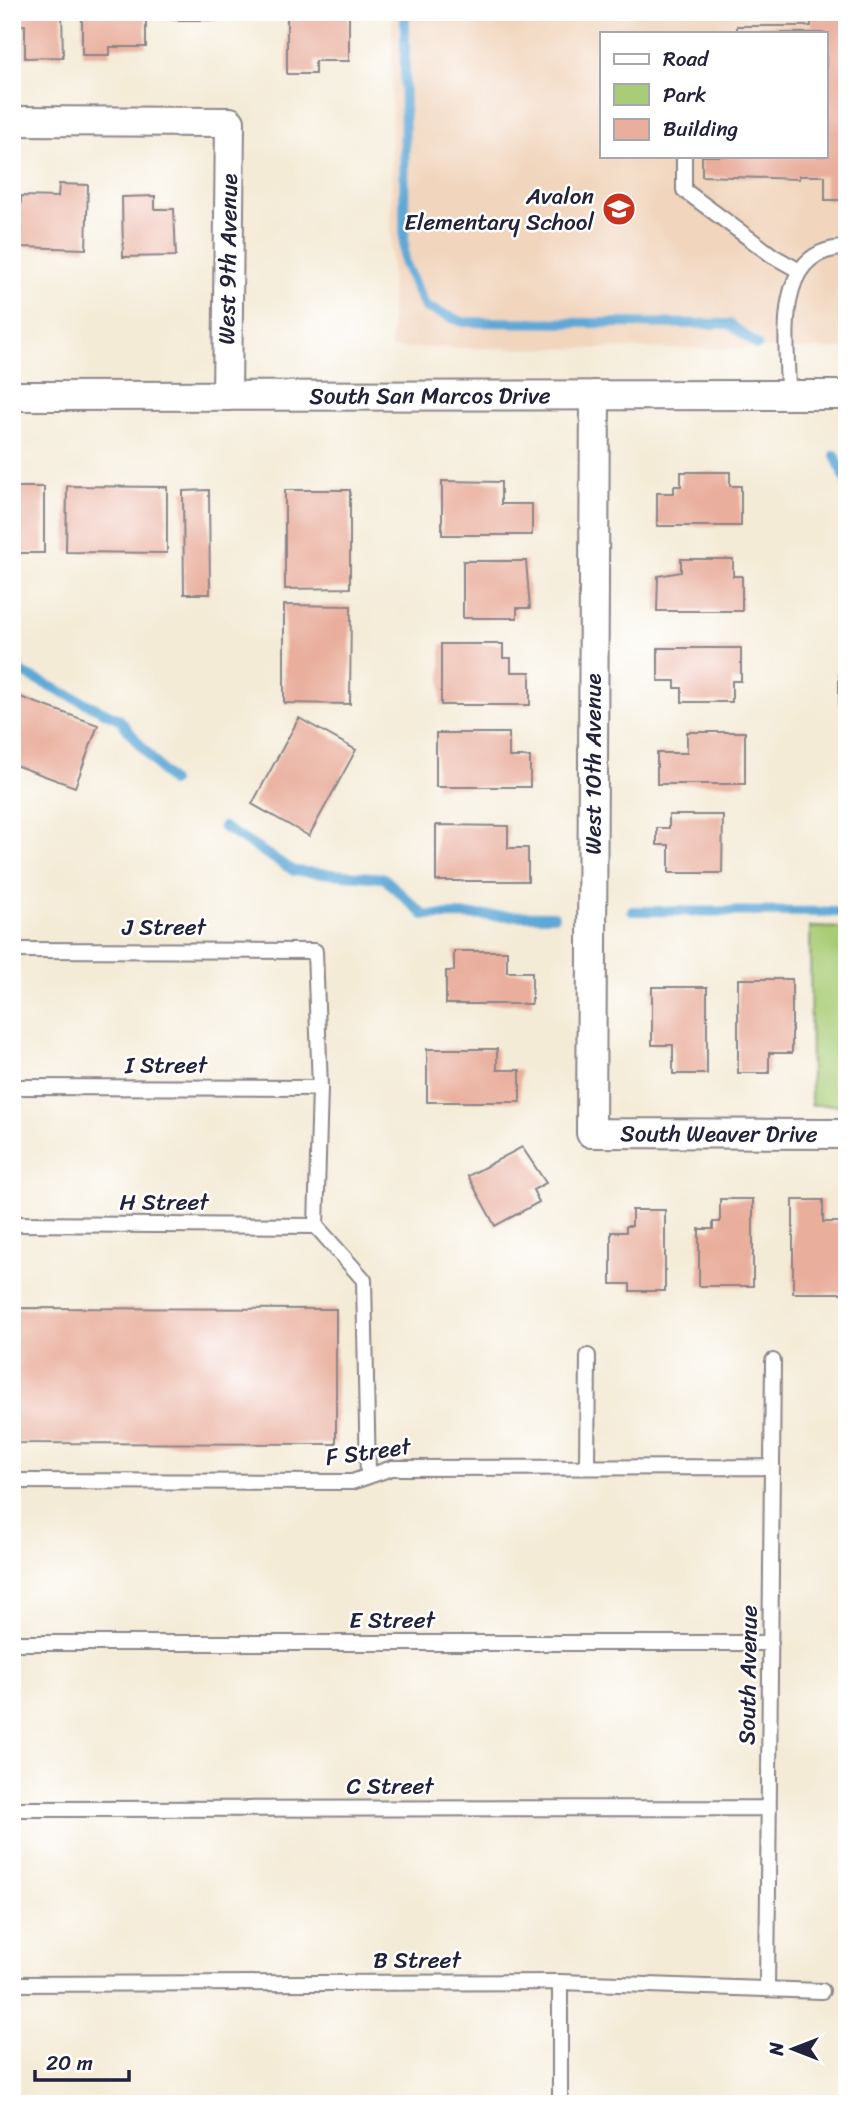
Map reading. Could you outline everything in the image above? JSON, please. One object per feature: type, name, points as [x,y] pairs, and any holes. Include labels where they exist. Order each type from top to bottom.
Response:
[{"type":"street","name":"West 9th Avenue","points":[[12,121],[230,122],[227,396]]},
{"type":"street","name":"West 10th Avenue","points":[[592,1133],[595,395]]},
{"type":"street","name":"South San Marcos Drive","points":[[12,396],[847,395]]},
{"type":"street","name":"South Weaver Drive","points":[[592,1133],[847,1134]]},
{"type":"lane","points":[[684,158],[684,190],[773,256],[798,270]]},
{"type":"lane","points":[[788,395],[788,299],[798,270],[827,248],[847,248]]},
{"type":"lane","name":"J Street","points":[[12,950],[315,951],[320,1088]]},
{"type":"lane","name":"I Street","points":[[12,1087],[320,1088]]},
{"type":"lane","points":[[320,1088],[316,1226],[364,1280],[368,1476]]},
{"type":"lane","name":"H Street","points":[[12,1224],[316,1226]]},
{"type":"lane","points":[[587,1467],[588,1356]]},
{"type":"lane","name":"South Avenue","points":[[767,1989],[773,1361]]},
{"type":"lane","name":"F Street","points":[[12,1481],[352,1482],[392,1468],[772,1467]]},
{"type":"lane","name":"E Street","points":[[12,1643],[771,1643]]},
{"type":"lane","name":"C Street","points":[[12,1809],[769,1808]]},
{"type":"lane","points":[[560,1982],[560,2104]]},
{"type":"lane","name":"B Street","points":[[12,1984],[560,1982],[822,1991]]},
{"type":"shaded area","name":"Avalon Elementary School","points":[[392,12],[847,12],[847,349],[391,348]]},
{"type":"green space","points":[[810,927],[847,928],[847,1105],[811,1105]]},
{"type":"building","points":[[12,12],[62,12],[63,57],[25,58],[25,25],[12,26]]},
{"type":"building","points":[[82,12],[146,12],[146,47],[110,47],[110,55],[82,55]]},
{"type":"building","points":[[174,12],[224,12],[224,20],[173,20]]},
{"type":"building","points":[[287,12],[349,12],[349,61],[315,61],[315,74],[287,74]]},
{"type":"building","points":[[811,12],[847,12],[847,200],[825,200],[825,176],[799,176],[799,179],[702,176],[702,158],[828,158],[828,32],[737,32],[737,26],[811,26]]},
{"type":"building","points":[[59,184],[88,185],[86,249],[20,247],[21,196],[58,197]]},
{"type":"building","points":[[155,196],[155,209],[174,209],[176,256],[123,257],[122,197]]},
{"type":"building","points":[[681,472],[730,472],[730,486],[741,486],[741,526],[657,526],[657,493],[674,493],[674,486],[681,486]]},
{"type":"building","points":[[442,481],[501,482],[501,504],[532,504],[532,535],[442,535]]},
{"type":"building","points":[[67,486],[167,487],[167,553],[66,552]]},
{"type":"building","points":[[12,487],[44,487],[44,553],[12,553]]},
{"type":"building","points":[[209,490],[210,594],[184,594],[183,491]]},
{"type":"building","points":[[285,490],[350,490],[350,588],[285,589]]},
{"type":"building","points":[[681,559],[733,559],[733,576],[742,576],[742,611],[657,611],[658,576],[681,572]]},
{"type":"building","points":[[463,561],[526,561],[530,608],[517,608],[517,618],[463,618]]},
{"type":"building","points":[[284,605],[351,606],[350,704],[284,703]]},
{"type":"building","points":[[441,644],[503,644],[503,658],[511,658],[511,672],[530,672],[530,705],[441,705]]},
{"type":"building","points":[[658,648],[741,648],[741,681],[732,681],[732,702],[682,702],[682,688],[675,688],[675,681],[658,681]]},
{"type":"building","points":[[839,652],[847,652],[847,705],[839,705]]},
{"type":"building","points":[[12,694],[98,725],[75,787],[12,764]]},
{"type":"building","points":[[299,718],[356,750],[309,836],[252,804]]},
{"type":"building","points":[[687,732],[745,732],[745,784],[657,784],[657,753],[687,753]]},
{"type":"building","points":[[436,733],[509,733],[509,757],[530,757],[530,787],[436,787]]},
{"type":"building","points":[[669,815],[723,815],[722,873],[669,873],[669,845],[657,845],[657,828],[669,828]]},
{"type":"building","points":[[436,825],[508,826],[508,848],[528,848],[528,881],[436,881]]},
{"type":"building","points":[[454,951],[507,951],[507,972],[532,972],[532,1004],[446,1004],[446,971],[454,971]]},
{"type":"building","points":[[738,979],[792,979],[792,1053],[769,1053],[769,1073],[738,1073]]},
{"type":"building","points":[[652,987],[707,987],[707,1074],[673,1074],[673,1045],[652,1045]]},
{"type":"building","points":[[427,1049],[497,1049],[497,1070],[520,1070],[520,1102],[427,1102]]},
{"type":"building","points":[[522,1147],[546,1183],[533,1190],[539,1202],[495,1226],[468,1176]]},
{"type":"building","points":[[720,1199],[753,1199],[753,1286],[699,1286],[699,1229],[713,1229],[713,1222],[720,1222]]},
{"type":"building","points":[[793,1200],[823,1200],[823,1222],[846,1222],[846,1293],[793,1293]]},
{"type":"building","points":[[632,1210],[665,1210],[665,1291],[630,1291],[630,1284],[611,1284],[611,1232],[626,1232],[626,1226],[632,1226]]},
{"type":"building","points":[[12,1308],[336,1309],[336,1444],[12,1443]]},
{"type":"waterway","points":[[405,12],[404,262],[425,307],[463,322],[730,324],[757,345]]},
{"type":"waterway","points":[[835,455],[847,483]]},
{"type":"waterway","points":[[12,668],[119,719],[171,782]]},
{"type":"waterway","points":[[223,827],[294,871],[384,878],[424,915],[554,916]]},
{"type":"waterway","points":[[632,911],[847,912]]},
{"type":"place","name":"Avalon Elementary School","points":[[619,209]]}]
